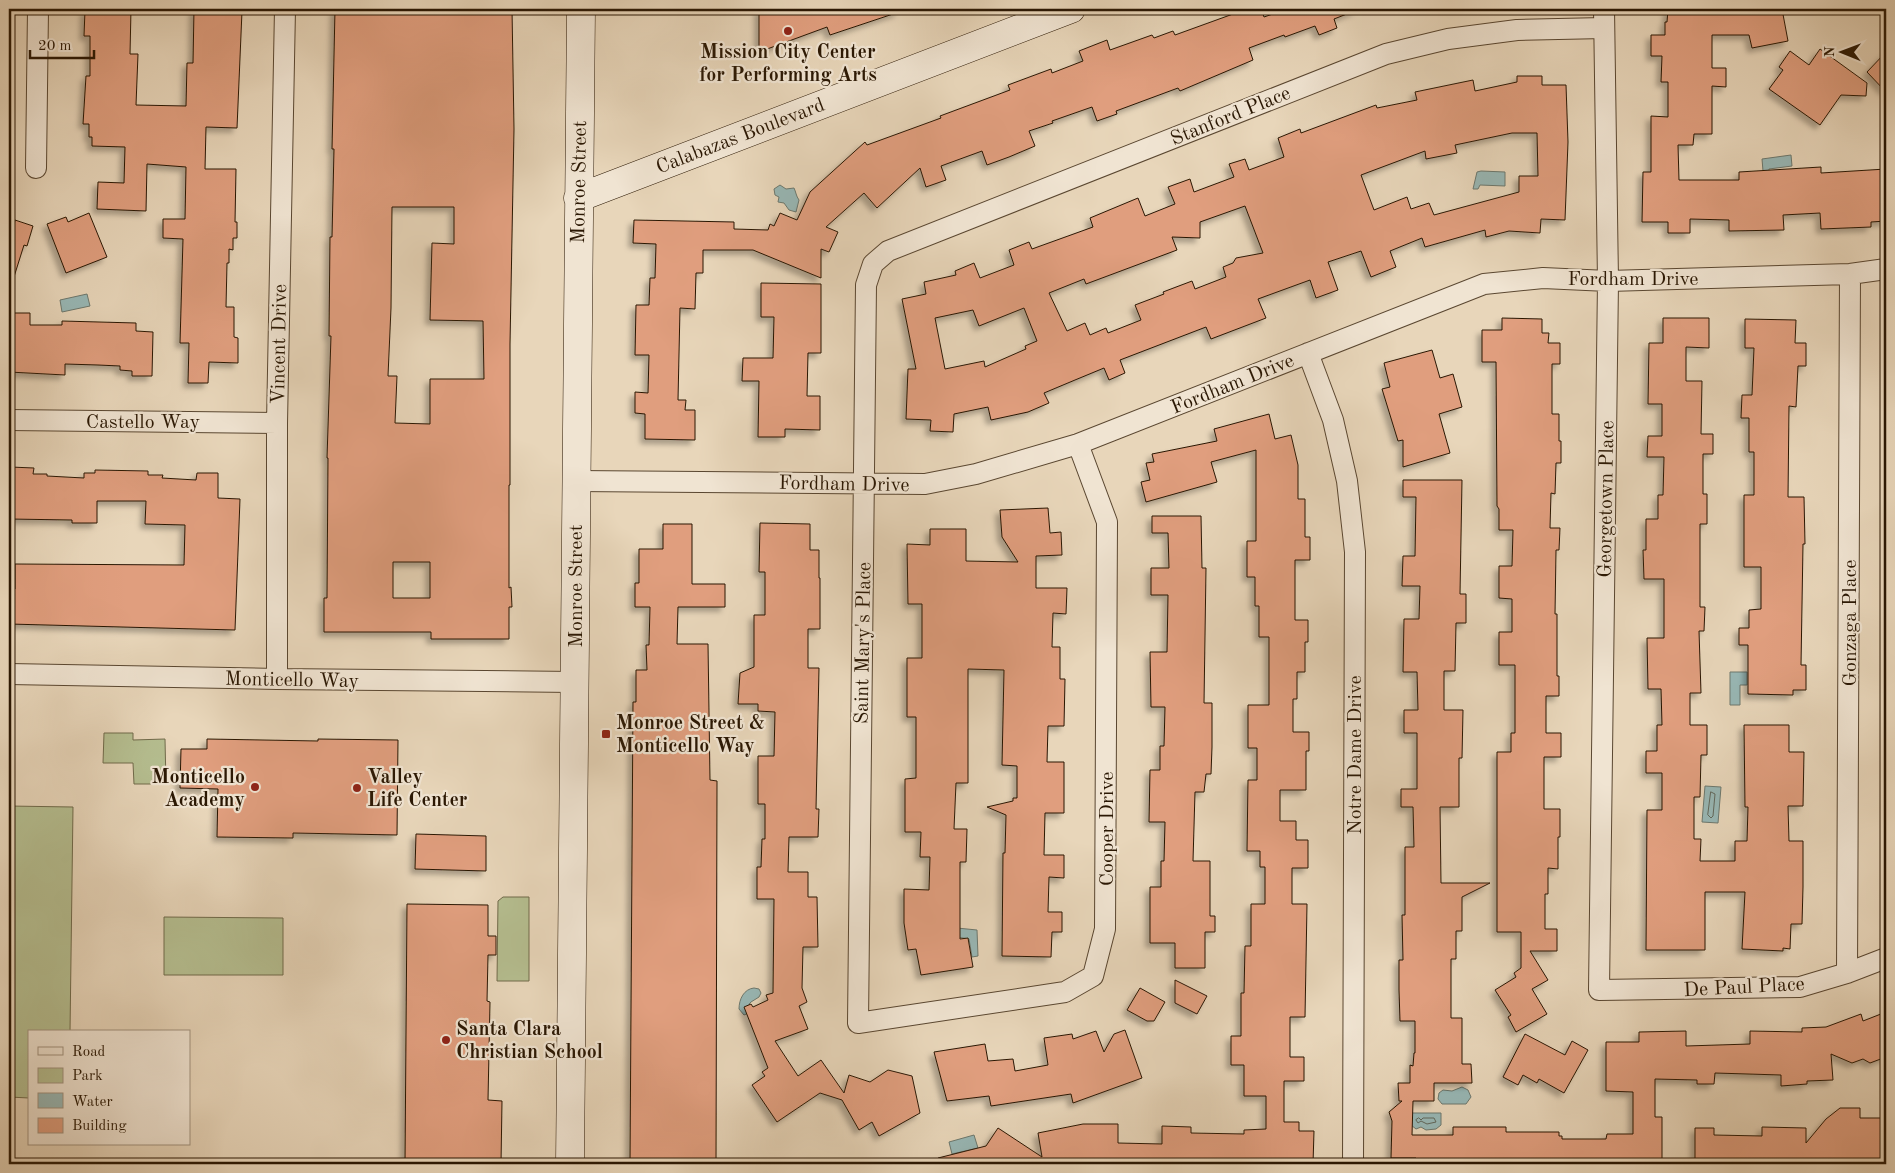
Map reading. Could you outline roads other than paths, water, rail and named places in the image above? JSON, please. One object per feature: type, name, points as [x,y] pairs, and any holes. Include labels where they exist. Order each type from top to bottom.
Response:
[{"type":"main road","name":"Monroe Street","points":[[570,1164],[581,9]]},
{"type":"main road","name":"Calabazas Boulevard","points":[[578,198],[1071,9]]},
{"type":"street","points":[[36,168],[38,9]]},
{"type":"street","name":"Vincent Drive","points":[[277,679],[277,422],[285,9]]},
{"type":"street","name":"Stanford Place","points":[[873,264],[888,251],[1386,54],[1448,39],[1604,19]]},
{"type":"street","name":"Georgetown Place","points":[[1599,990],[1608,281],[1604,19]]},
{"type":"street","name":"Saint Mary's Place","points":[[858,1023],[866,285],[873,264]]},
{"type":"street","name":"Fordham Drive","points":[[576,481],[924,484],[976,474],[1078,444],[1484,284],[1543,278],[1608,281],[1850,274],[1886,269]]},
{"type":"street","name":"Gonzaga Place","points":[[1847,973],[1850,274]]},
{"type":"street","name":"Notre Dame Drive","points":[[1308,353],[1333,420],[1348,481],[1355,552],[1353,1164]]},
{"type":"street","name":"Castello Way","points":[[9,420],[277,422]]},
{"type":"street","name":"Cooper Drive","points":[[858,1023],[1065,992],[1093,976],[1105,929],[1107,522],[1078,444]]},
{"type":"street","name":"Monticello Way","points":[[9,674],[574,682]]},
{"type":"street","name":"De Paul Place","points":[[1599,990],[1800,987],[1847,973],[1886,958]]},
{"type":"water","points":[[1791,155],[1792,166],[1769,169],[1769,174],[1763,171],[1762,159]]},
{"type":"water","points":[[1477,172],[1505,172],[1505,186],[1480,185],[1478,189],[1473,189]]},
{"type":"water","points":[[780,185],[786,189],[794,188],[799,200],[796,212],[789,210],[784,203],[778,202],[779,197],[775,195],[774,189]]},
{"type":"water","points":[[87,294],[90,306],[62,312],[60,300]]},
{"type":"water","points":[[1730,672],[1747,672],[1747,685],[1740,685],[1740,705],[1730,705]]},
{"type":"water","points":[[1705,786],[1721,787],[1718,823],[1702,822]]},
{"type":"water","points":[[957,928],[977,930],[978,956],[972,957],[969,939],[957,937]]},
{"type":"water","points":[[759,989],[761,993],[759,997],[749,1004],[751,1012],[744,1015],[739,1009],[741,998],[747,990]]},
{"type":"water","points":[[1462,1087],[1468,1090],[1471,1097],[1466,1104],[1442,1104],[1438,1099],[1439,1093],[1443,1090],[1452,1091]]},
{"type":"water","points":[[1411,1113],[1441,1113],[1441,1125],[1436,1129],[1426,1130],[1421,1127],[1416,1129],[1411,1125]]},
{"type":"water","points":[[974,1135],[978,1148],[952,1154],[949,1142]]},
{"type":"place","name":"Mission City Center for Performing Arts","points":[[788,31]]},
{"type":"place","name":"Monroe Street & Monticello Way","points":[[606,734]]},
{"type":"place","name":"Monticello Academy","points":[[255,787]]},
{"type":"place","name":"Valley Life Center","points":[[357,788]]},
{"type":"place","name":"Santa Clara Christian School","points":[[446,1040]]}]
